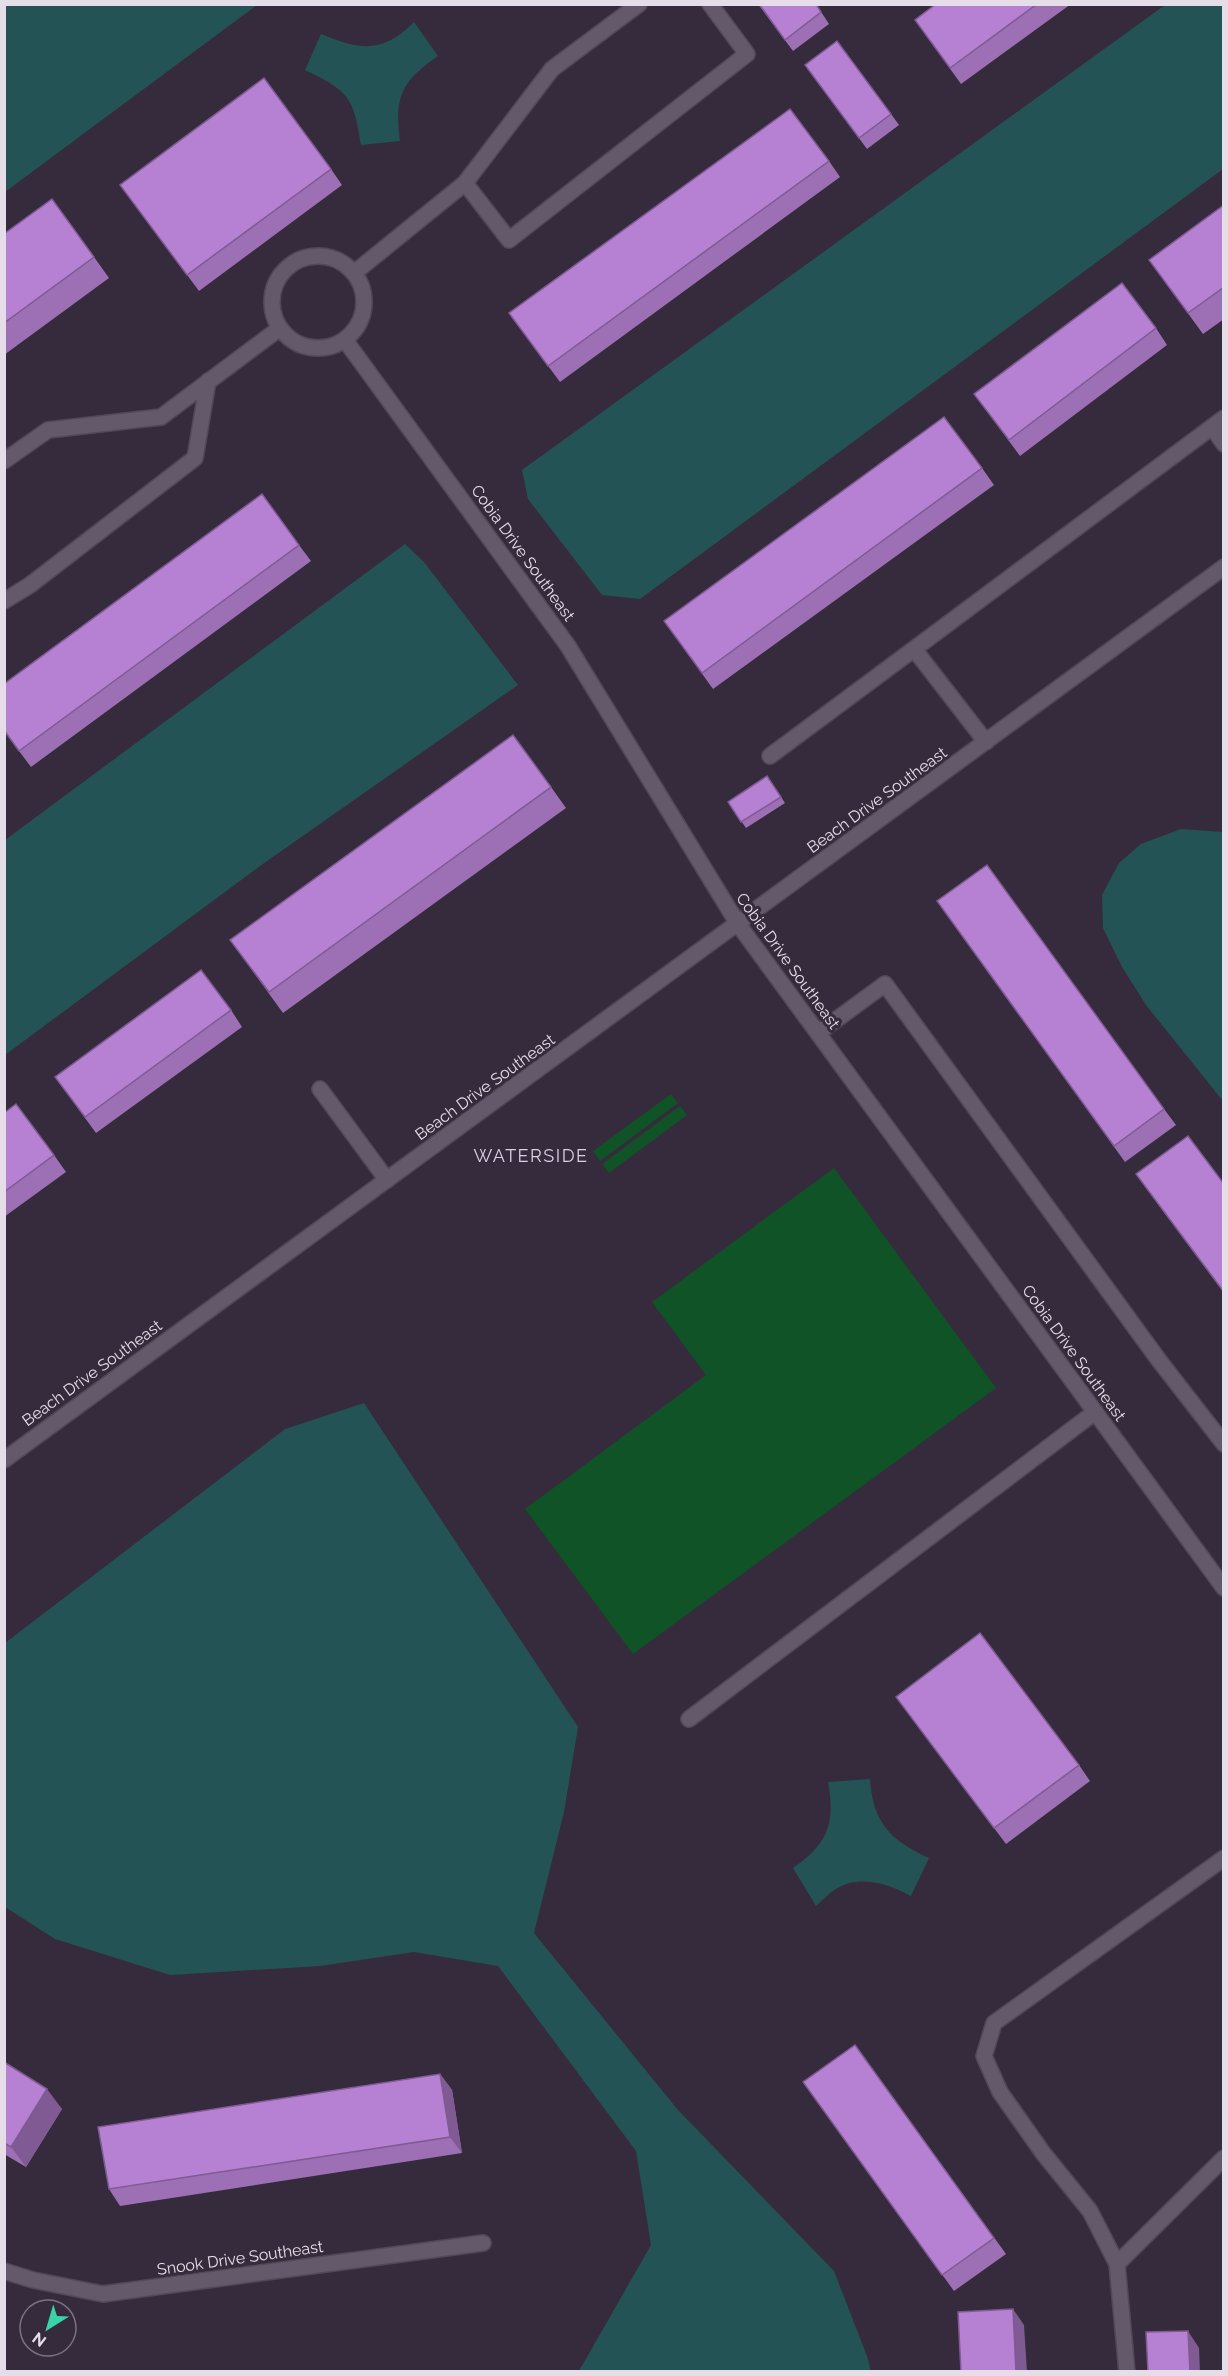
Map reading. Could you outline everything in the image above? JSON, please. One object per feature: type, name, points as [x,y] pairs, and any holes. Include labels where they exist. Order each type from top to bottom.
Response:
[{"type":"street","points":[[354,273],[465,183],[552,69],[639,4]]},
{"type":"street","points":[[465,183],[508,240],[747,54],[710,4]]},
{"type":"street","points":[[315,256],[329,257],[342,263],[354,273],[362,286],[364,302],[362,318],[354,332],[345,340],[327,348],[311,348],[295,343],[280,328],[275,320],[272,306],[273,291],[279,278],[288,267],[300,260],[315,256]]},
{"type":"street","points":[[4,461],[48,430],[161,417],[280,328]]},
{"type":"street","name":"Cobia Drive Southeast","points":[[345,340],[568,646],[738,924],[1095,1412],[1219,1570],[1224,1588]]},
{"type":"street","points":[[4,601],[30,585],[195,458],[208,381]]},
{"type":"street","points":[[770,756],[1218,422],[1224,444]]},
{"type":"street","name":"Beach Drive Southeast","points":[[4,1460],[1224,567]]},
{"type":"street","points":[[914,649],[986,742]]},
{"type":"street","points":[[818,1034],[885,984],[1158,1359],[1224,1444]]},
{"type":"street","points":[[320,1089],[387,1180]]},
{"type":"street","points":[[689,1719],[1095,1412]]},
{"type":"street","points":[[1126,2372],[1117,2264],[1090,2211],[1043,2153],[1000,2092],[984,2056],[994,2023],[1224,1858]]},
{"type":"street","points":[[1117,2264],[1224,2158]]},
{"type":"street","name":"Snook Drive Southeast","points":[[4,2271],[33,2280],[103,2294],[483,2243]]},
{"type":"green space","points":[[671,1094],[678,1103],[600,1161],[593,1151]]},
{"type":"green space","points":[[680,1106],[687,1115],[609,1173],[602,1164]]},
{"type":"green space","points":[[834,1168],[996,1388],[633,1654],[525,1509],[706,1375],[652,1302]]},
{"type":"shaded area","points":[[5,4],[257,4],[257,5],[5,192]]},
{"type":"shaded area","points":[[1165,5],[1223,5],[1223,169],[640,599],[602,595],[528,499],[522,470]]},
{"type":"shaded area","points":[[414,22],[438,56],[416,74],[403,91],[398,112],[400,141],[361,145],[355,116],[347,98],[331,84],[305,70],[321,34],[359,46],[370,46],[392,40]]},
{"type":"shaded area","points":[[405,544],[424,562],[518,685],[260,866],[5,1055],[5,840]]},
{"type":"shaded area","points":[[1181,829],[1223,832],[1223,1101],[1146,1005],[1122,967],[1103,928],[1102,895],[1119,863],[1141,844]]},
{"type":"shaded area","points":[[364,1403],[578,1727],[564,1812],[534,1933],[678,2110],[834,2271],[871,2371],[579,2371],[651,2245],[636,2151],[498,1966],[414,1952],[320,1966],[170,1975],[55,1939],[5,1907],[5,1643],[285,1429]]},
{"type":"shaded area","points":[[870,1779],[875,1807],[886,1828],[904,1844],[929,1858],[911,1896],[883,1884],[853,1882],[834,1890],[816,1906],[793,1868],[814,1850],[826,1832],[831,1810],[828,1782]]},
{"type":"building","points":[[759,4],[816,4],[821,12],[785,40]]},
{"type":"building","points":[[936,4],[1037,4],[950,68],[915,20]]},
{"type":"building","points":[[837,41],[891,114],[859,138],[805,65]]},
{"type":"building","points":[[264,78],[331,169],[187,275],[120,185]]},
{"type":"building","points":[[790,109],[829,161],[548,366],[509,313]]},
{"type":"building","points":[[52,199],[94,257],[4,323],[4,234]]},
{"type":"building","points":[[1224,205],[1224,287],[1188,313],[1149,260]]},
{"type":"building","points":[[1122,283],[1156,328],[1009,440],[974,394]]},
{"type":"building","points":[[944,417],[982,468],[702,673],[664,621]]},
{"type":"building","points":[[262,494],[299,545],[19,751],[4,730],[4,684]]},
{"type":"building","points":[[513,735],[551,787],[269,992],[230,940]]},
{"type":"building","points":[[767,776],[781,797],[741,822],[728,802]]},
{"type":"building","points":[[987,865],[1164,1109],[1114,1146],[937,901]]},
{"type":"building","points":[[201,970],[231,1010],[85,1117],[55,1077]]},
{"type":"building","points":[[16,1104],[54,1155],[4,1192],[4,1113]]},
{"type":"building","points":[[1188,1136],[1224,1184],[1224,1292],[1136,1174]]},
{"type":"building","points":[[980,1633],[1079,1765],[994,1828],[896,1697]]},
{"type":"building","points":[[855,2045],[994,2238],[942,2275],[803,2082]]},
{"type":"building","points":[[4,2062],[47,2089],[11,2147],[4,2143]]},
{"type":"building","points":[[440,2074],[450,2137],[109,2189],[98,2127]]},
{"type":"building","points":[[1013,2309],[1016,2372],[961,2372],[958,2312]]},
{"type":"building","points":[[1188,2331],[1190,2372],[1148,2372],[1146,2332]]},
{"type":"district","name":"WATERSIDE","points":[[531,1155]]}]
